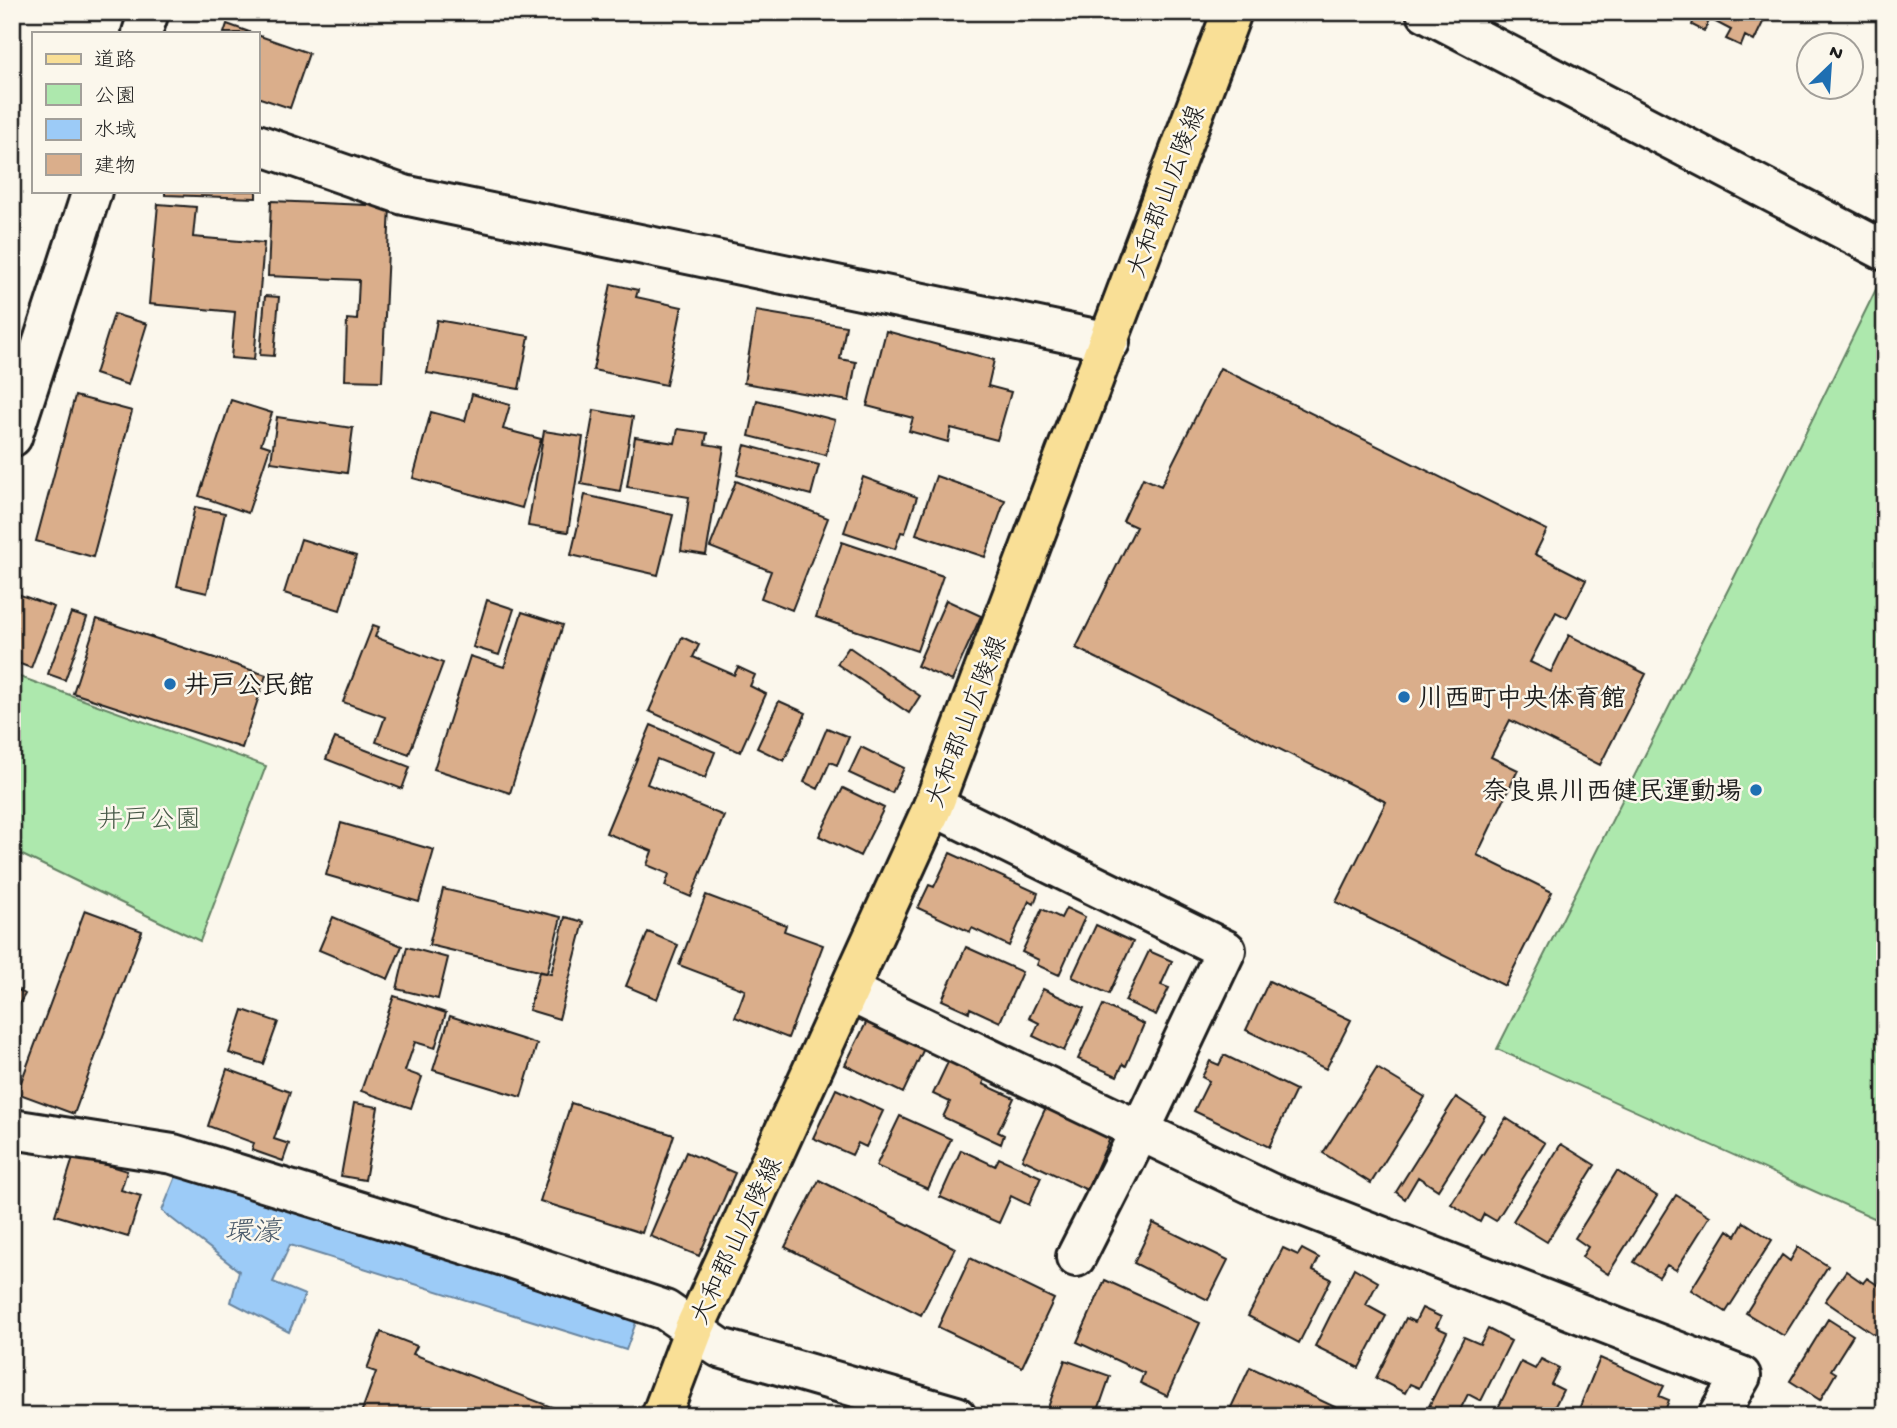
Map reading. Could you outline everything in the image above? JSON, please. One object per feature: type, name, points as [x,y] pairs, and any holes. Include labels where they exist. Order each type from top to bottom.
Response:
[{"type":"main road","name":"大和郡山広陵線","points":[[661,1416],[694,1329],[933,806],[1110,342],[1232,12]]},
{"type":"street","points":[[142,32],[149,12]]},
{"type":"street","points":[[1426,12],[1885,251]]},
{"type":"street","points":[[259,145],[404,195],[1110,342]]},
{"type":"street","points":[[12,437],[92,192]]},
{"type":"street","points":[[933,806],[1226,950],[1140,1131],[1076,1257]]},
{"type":"street","points":[[850,992],[1270,1194],[1741,1376],[1718,1416]]},
{"type":"street","points":[[12,1129],[173,1154],[507,1256],[665,1310],[720,1348],[956,1416]]},
{"type":"green space","name":"奈良県川西健民運動場","points":[[1885,271],[1885,1223],[1497,1049]]},
{"type":"green space","name":"井戸公園","points":[[12,674],[266,766],[200,941],[12,850]]},
{"type":"water","name":"環濠","points":[[181,1164],[639,1314],[626,1350],[290,1245],[273,1282],[305,1295],[289,1332],[231,1302],[239,1271],[162,1211]]},
{"type":"building","points":[[1697,12],[1768,12],[1754,41],[1745,36],[1741,46],[1726,39],[1731,30],[1710,19],[1704,31],[1692,25]]},
{"type":"building","points":[[227,24],[249,32],[224,32]]},
{"type":"building","points":[[259,36],[309,53],[290,108],[259,98]]},
{"type":"building","points":[[165,192],[256,192],[256,198],[165,195]]},
{"type":"building","points":[[271,201],[390,206],[382,381],[345,380],[347,319],[357,320],[359,280],[268,276]]},
{"type":"building","points":[[158,204],[196,207],[193,237],[264,243],[254,360],[231,358],[235,312],[149,304]]},
{"type":"building","points":[[611,284],[638,290],[636,297],[682,307],[666,385],[593,370]]},
{"type":"building","points":[[265,296],[279,297],[274,356],[260,355]]},
{"type":"building","points":[[756,311],[846,326],[840,359],[856,362],[849,401],[744,383]]},
{"type":"building","points":[[114,314],[147,324],[128,385],[95,374]]},
{"type":"building","points":[[437,320],[529,336],[519,389],[427,373]]},
{"type":"building","points":[[886,331],[994,360],[988,386],[1011,392],[997,440],[951,428],[948,442],[909,431],[913,418],[867,406]]},
{"type":"building","name":"川西町中央体育館","points":[[1220,368],[1547,530],[1535,554],[1586,580],[1567,618],[1556,612],[1530,662],[1551,672],[1569,635],[1646,674],[1600,765],[1510,720],[1491,757],[1518,770],[1477,855],[1552,892],[1505,986],[1336,902],[1386,802],[1076,648],[1136,527],[1123,521],[1143,478],[1161,486]]},
{"type":"building","points":[[472,394],[510,405],[503,429],[541,439],[522,508],[413,478],[431,412],[465,421]]},
{"type":"building","points":[[75,396],[132,411],[93,557],[36,541]]},
{"type":"building","points":[[231,400],[272,413],[261,444],[270,447],[248,513],[199,496]]},
{"type":"building","points":[[757,400],[835,420],[826,455],[749,436]]},
{"type":"building","points":[[594,410],[633,417],[620,491],[581,484]]},
{"type":"building","points":[[277,417],[353,428],[347,473],[271,462]]},
{"type":"building","points":[[678,429],[707,433],[705,444],[724,447],[706,555],[681,551],[689,497],[627,487],[635,437],[675,443]]},
{"type":"building","points":[[544,431],[583,437],[568,532],[528,526]]},
{"type":"building","points":[[745,445],[819,465],[811,495],[737,475]]},
{"type":"building","points":[[936,476],[1005,500],[985,557],[916,534]]},
{"type":"building","points":[[863,477],[917,497],[905,533],[901,532],[895,549],[844,532]]},
{"type":"building","points":[[736,481],[828,518],[792,610],[761,598],[771,571],[710,547]]},
{"type":"building","points":[[585,495],[673,515],[658,575],[571,555]]},
{"type":"building","points":[[195,507],[225,513],[207,593],[177,586]]},
{"type":"building","points":[[301,539],[356,556],[340,610],[284,593]]},
{"type":"building","points":[[842,542],[943,576],[917,651],[816,617]]},
{"type":"building","points":[[12,592],[54,607],[31,668],[12,661]]},
{"type":"building","points":[[487,600],[514,609],[499,655],[473,647]]},
{"type":"building","points":[[946,600],[981,616],[952,681],[917,666]]},
{"type":"building","points":[[522,612],[563,625],[510,793],[434,769],[470,656],[504,667]]},
{"type":"building","points":[[71,613],[87,618],[65,680],[48,674]]},
{"type":"building","name":"井戸公民館","points":[[97,619],[266,675],[242,748],[73,693]]},
{"type":"building","points":[[373,625],[379,627],[375,637],[443,663],[409,754],[376,742],[385,717],[343,702]]},
{"type":"building","points":[[682,637],[699,645],[693,657],[734,675],[738,667],[755,675],[750,686],[766,694],[740,752],[649,711]]},
{"type":"building","points":[[849,647],[920,696],[909,713],[837,664]]},
{"type":"building","points":[[779,701],[806,713],[784,761],[757,748]]},
{"type":"building","points":[[651,725],[715,752],[705,778],[657,759],[647,784],[724,816],[691,897],[665,886],[669,874],[647,865],[652,851],[606,833]]},
{"type":"building","points":[[827,728],[849,737],[837,765],[830,762],[818,789],[804,782]]},
{"type":"building","points":[[335,738],[410,767],[402,789],[326,759]]},
{"type":"building","points":[[861,747],[904,768],[892,793],[849,773]]},
{"type":"building","points":[[843,788],[884,808],[860,856],[819,836]]},
{"type":"building","points":[[341,823],[434,850],[419,902],[326,875]]},
{"type":"building","points":[[950,853],[1038,893],[1034,904],[1029,901],[1009,946],[972,928],[970,932],[918,908],[929,885],[934,887]]},
{"type":"building","points":[[443,889],[561,917],[547,973],[429,945]]},
{"type":"building","points":[[706,895],[786,925],[784,931],[823,945],[788,1038],[735,1017],[745,990],[679,965]]},
{"type":"building","points":[[1066,908],[1085,917],[1059,975],[1037,965],[1039,960],[1022,952],[1042,909],[1061,918]]},
{"type":"building","points":[[85,910],[142,931],[74,1114],[17,1093]]},
{"type":"building","points":[[333,917],[402,946],[388,979],[319,950]]},
{"type":"building","points":[[565,917],[584,922],[559,1019],[529,1010],[539,972],[551,974]]},
{"type":"building","points":[[1096,925],[1133,942],[1109,994],[1072,977]]},
{"type":"building","points":[[648,932],[678,945],[657,999],[626,986]]},
{"type":"building","points":[[407,947],[448,958],[438,999],[397,989]]},
{"type":"building","points":[[966,947],[1022,972],[1000,1022],[970,1008],[969,1012],[942,1000]]},
{"type":"building","points":[[1149,951],[1172,961],[1161,985],[1169,988],[1156,1015],[1125,1001]]},
{"type":"building","points":[[1269,981],[1351,1020],[1326,1069],[1246,1030]]},
{"type":"building","points":[[12,986],[25,994],[12,1016]]},
{"type":"building","points":[[1043,989],[1084,1008],[1064,1051],[1033,1036],[1039,1023],[1029,1018]]},
{"type":"building","points":[[394,996],[446,1013],[435,1048],[415,1042],[405,1071],[422,1077],[411,1108],[361,1091]]},
{"type":"building","points":[[1103,1005],[1144,1024],[1126,1066],[1123,1064],[1117,1076],[1078,1059]]},
{"type":"building","points":[[243,1010],[278,1022],[263,1064],[229,1053]]},
{"type":"building","points":[[450,1016],[537,1044],[521,1097],[433,1070]]},
{"type":"building","points":[[869,1017],[928,1040],[903,1093],[845,1065]]},
{"type":"building","points":[[1224,1055],[1296,1090],[1269,1147],[1194,1111],[1209,1081],[1202,1077],[1210,1061],[1219,1065]]},
{"type":"building","points":[[949,1060],[986,1077],[983,1084],[1014,1098],[998,1132],[1004,1135],[1001,1144],[943,1117],[950,1102],[933,1094]]},
{"type":"building","points":[[1377,1068],[1425,1097],[1371,1183],[1323,1153]]},
{"type":"building","points":[[227,1069],[290,1092],[274,1139],[289,1144],[283,1161],[252,1150],[254,1143],[208,1126]]},
{"type":"building","points":[[836,1089],[883,1111],[866,1147],[858,1143],[852,1155],[813,1138]]},
{"type":"building","points":[[1456,1097],[1485,1116],[1438,1190],[1418,1177],[1405,1199],[1396,1192]]},
{"type":"building","points":[[354,1103],[378,1107],[365,1180],[341,1176]]},
{"type":"building","points":[[571,1103],[674,1135],[642,1233],[540,1201]]},
{"type":"building","points":[[1046,1107],[1111,1136],[1087,1190],[1022,1159]]},
{"type":"building","points":[[900,1116],[951,1139],[928,1189],[876,1166]]},
{"type":"building","points":[[1506,1118],[1545,1143],[1496,1221],[1484,1214],[1480,1222],[1451,1204]]},
{"type":"building","points":[[1561,1144],[1595,1165],[1547,1242],[1513,1221]]},
{"type":"building","points":[[961,1150],[995,1166],[999,1158],[1041,1177],[1029,1205],[1011,1196],[999,1223],[940,1197]]},
{"type":"building","points":[[686,1152],[735,1173],[699,1256],[650,1236]]},
{"type":"building","points":[[74,1155],[127,1171],[121,1190],[141,1196],[128,1237],[55,1215]]},
{"type":"building","points":[[1617,1171],[1657,1196],[1608,1274],[1582,1257],[1588,1247],[1575,1238]]},
{"type":"building","points":[[819,1180],[955,1248],[921,1315],[785,1247]]},
{"type":"building","points":[[1676,1195],[1710,1216],[1676,1270],[1667,1265],[1659,1277],[1634,1262]]},
{"type":"building","points":[[1744,1222],[1772,1240],[1726,1312],[1691,1290],[1728,1230],[1736,1236]]},
{"type":"building","points":[[1153,1223],[1228,1260],[1208,1300],[1134,1263]]},
{"type":"building","points":[[1798,1247],[1828,1266],[1784,1336],[1746,1313],[1782,1255],[1790,1261]]},
{"type":"building","points":[[1283,1248],[1298,1255],[1302,1249],[1319,1258],[1313,1270],[1331,1279],[1299,1343],[1248,1316]]},
{"type":"building","points":[[970,1258],[1054,1299],[1022,1367],[938,1327]]},
{"type":"building","points":[[1354,1268],[1378,1282],[1366,1305],[1386,1316],[1359,1368],[1315,1346]]},
{"type":"building","points":[[1846,1271],[1863,1283],[1867,1278],[1885,1290],[1885,1322],[1875,1335],[1825,1301]]},
{"type":"building","points":[[1105,1280],[1200,1323],[1167,1396],[1140,1383],[1144,1373],[1077,1342]]},
{"type":"building","points":[[1422,1308],[1441,1317],[1436,1327],[1447,1332],[1419,1388],[1410,1384],[1405,1393],[1376,1378],[1406,1318],[1415,1322]]},
{"type":"building","points":[[1828,1319],[1853,1335],[1831,1370],[1836,1373],[1820,1400],[1790,1381]]},
{"type":"building","points":[[1488,1329],[1511,1341],[1481,1401],[1468,1394],[1457,1416],[1448,1416],[1429,1406],[1464,1337],[1480,1344]]},
{"type":"building","points":[[381,1332],[417,1346],[413,1354],[575,1416],[360,1416],[376,1372],[367,1369]]},
{"type":"building","points":[[1600,1358],[1664,1386],[1659,1396],[1669,1400],[1663,1416],[1595,1416],[1579,1409]]},
{"type":"building","points":[[1541,1359],[1559,1368],[1551,1384],[1563,1390],[1550,1416],[1494,1416],[1521,1362],[1535,1369]]},
{"type":"building","points":[[1065,1360],[1110,1376],[1096,1416],[1045,1416]]},
{"type":"building","points":[[1250,1367],[1337,1408],[1334,1416],[1227,1416]]},
{"type":"place","name":"井戸公民館","points":[[170,684]]},
{"type":"place","name":"川西町中央体育館","points":[[1404,697]]},
{"type":"place","name":"奈良県川西健民運動場","points":[[1756,790]]}]
